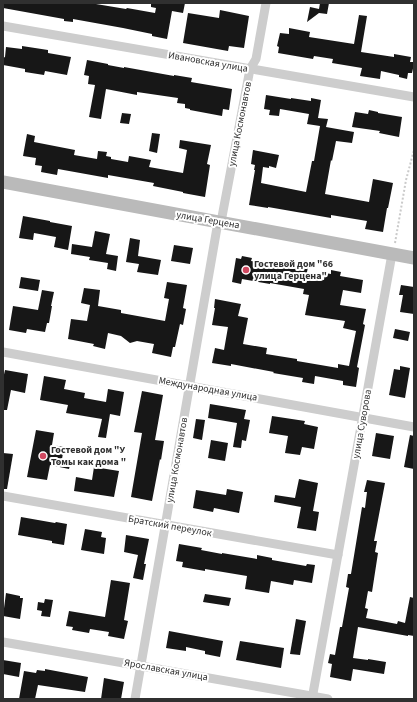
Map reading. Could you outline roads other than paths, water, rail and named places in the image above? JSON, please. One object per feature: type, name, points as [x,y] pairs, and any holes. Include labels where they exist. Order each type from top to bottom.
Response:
[{"type":"street","name":"улица Космонавтов","points":[[135,699],[220,222],[250,69],[256,59],[266,3]]},
{"type":"street","name":"Ивановская улица","points":[[3,26],[414,97]]},
{"type":"street","name":"улица Герцена","points":[[3,182],[414,258]]},
{"type":"street","name":"улица Суворова","points":[[312,698],[392,254]]},
{"type":"street","name":"Международная улица","points":[[3,352],[414,427]]},
{"type":"street","name":"Братский переулок","points":[[3,496],[338,555]]},
{"type":"street","name":"Ярославская улица","points":[[3,642],[312,698],[328,699]]},
{"type":"place","name":"Гостевой дом \"66 улица Герцена\"","points":[[246,270]]},
{"type":"place","name":"Гостевой дом \"У Томы как дома \"","points":[[43,456]]}]
